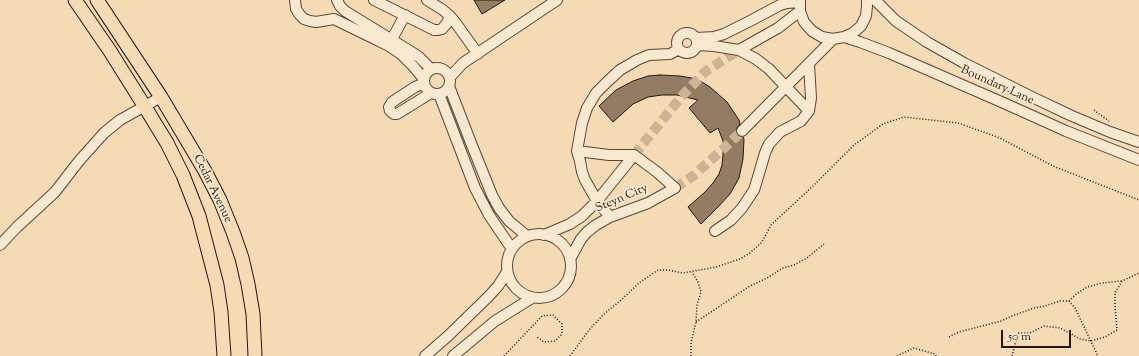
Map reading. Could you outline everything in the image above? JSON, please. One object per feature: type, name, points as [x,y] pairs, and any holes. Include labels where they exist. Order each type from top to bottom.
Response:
[{"type":"main road","name":"Cedar Avenue","points":[[75,0],[110,51],[145,107],[167,143],[183,175],[199,216],[217,285],[222,312],[224,356]]},
{"type":"main road","name":"Cedar Avenue","points":[[97,0],[161,97],[205,170],[220,200],[242,258],[253,314],[255,356]]},
{"type":"main road","points":[[253,314],[262,356]]},
{"type":"street","points":[[337,0],[345,11],[419,57],[431,69]]},
{"type":"street","points":[[374,0],[434,30],[442,29],[450,16]]},
{"type":"street","points":[[427,0],[450,16],[478,54]]},
{"type":"street","points":[[527,236],[509,221],[496,202],[485,178],[448,78],[438,68],[431,69],[424,81],[392,102],[389,106],[390,112],[397,114],[435,93],[447,90],[448,78],[463,63],[557,0]]},
{"type":"street","points":[[742,131],[785,87],[838,38],[853,33],[861,26],[866,16],[867,0]]},
{"type":"street","name":"Boundary Lane","points":[[875,0],[896,21],[927,42],[964,63],[1072,116],[1139,142]]},
{"type":"street","points":[[293,1],[296,9],[304,19],[316,22],[334,19],[389,46],[407,59],[424,81],[427,90],[435,93],[475,188],[489,215],[512,249]]},
{"type":"street","points":[[696,41],[724,34],[780,5],[787,3],[800,4]]},
{"type":"street","points":[[739,50],[778,28],[800,4]]},
{"type":"street","name":"Boundary Lane","points":[[800,4],[804,22],[812,31],[822,36],[860,42],[889,53],[1066,131],[1139,160]]},
{"type":"street","points":[[392,39],[405,15]]},
{"type":"street","points":[[687,33],[691,34],[696,41],[696,48],[691,52],[684,53],[679,49],[677,43],[681,35],[687,33]]},
{"type":"street","points":[[696,41],[714,46],[739,50],[756,59],[769,69],[809,111]]},
{"type":"street","points":[[610,217],[597,201],[582,172],[578,151],[582,123],[587,108],[596,93],[620,70],[649,55],[670,54],[679,49]]},
{"type":"street","points":[[715,231],[731,220],[748,200],[754,190],[769,144],[780,132],[801,121],[809,111],[811,98],[809,64]]},
{"type":"street","points":[[0,244],[17,226],[55,192],[104,132],[120,120],[161,97]]},
{"type":"street","points":[[578,151],[609,155],[634,155]]},
{"type":"street","name":"Steyn City","points":[[544,235],[570,224],[582,216],[597,201],[634,155],[675,188],[648,203],[610,217],[596,225],[581,239],[570,260]]},
{"type":"street","points":[[536,234],[551,237],[564,246],[568,252],[571,270],[568,280],[562,289],[553,295],[543,298],[532,298],[523,294],[510,281],[507,272],[508,256],[518,241],[527,236],[536,234]]},
{"type":"street","points":[[425,356],[489,296],[507,272]]},
{"type":"street","points":[[453,356],[495,321],[532,298]]},
{"type":"path","points":[[1094,110],[1110,122]]},
{"type":"path","points":[[570,356],[589,330],[605,313],[620,301],[639,282],[658,270],[683,273],[716,268],[750,254],[762,242],[771,225],[854,146],[883,124],[904,117],[958,123],[1000,138],[1052,166],[1139,200]]},
{"type":"path","points":[[696,322],[750,286],[783,268],[794,265],[807,258],[824,244]]},
{"type":"path","points":[[691,356],[691,343],[696,322],[697,305],[701,292],[698,282],[692,272]]},
{"type":"path","points":[[949,337],[959,332],[1001,321],[1034,308],[1060,301],[1069,301],[1087,287],[1102,282],[1122,281],[1139,273]]},
{"type":"path","points":[[1012,356],[1018,333],[1030,333],[1044,326],[1060,328],[1080,339],[1091,341],[1105,337],[1117,330],[1115,293],[1122,281]]},
{"type":"path","points":[[1069,301],[1075,308],[1098,356]]},
{"type":"path","points":[[504,356],[542,316],[553,315],[562,324],[562,334],[555,341],[544,342],[536,338]]},
{"type":"path","points":[[897,356],[914,348],[935,354],[936,356]]},
{"type":"building","points":[[474,0],[505,0],[482,14]]},
{"type":"building","points":[[660,75],[697,79],[710,87],[727,102],[739,120],[740,124],[736,129],[736,132],[738,136],[743,137],[744,139],[743,159],[739,178],[730,194],[701,224],[688,207],[705,192],[719,174],[722,165],[723,141],[718,128],[710,133],[689,108],[698,100],[677,95],[648,97],[633,104],[613,122],[599,106],[616,90],[633,81],[648,76]]},
{"type":"tunnel","points":[[634,155],[682,96],[706,71],[739,50]]},
{"type":"tunnel","points":[[675,188],[693,176],[742,131]]}]
